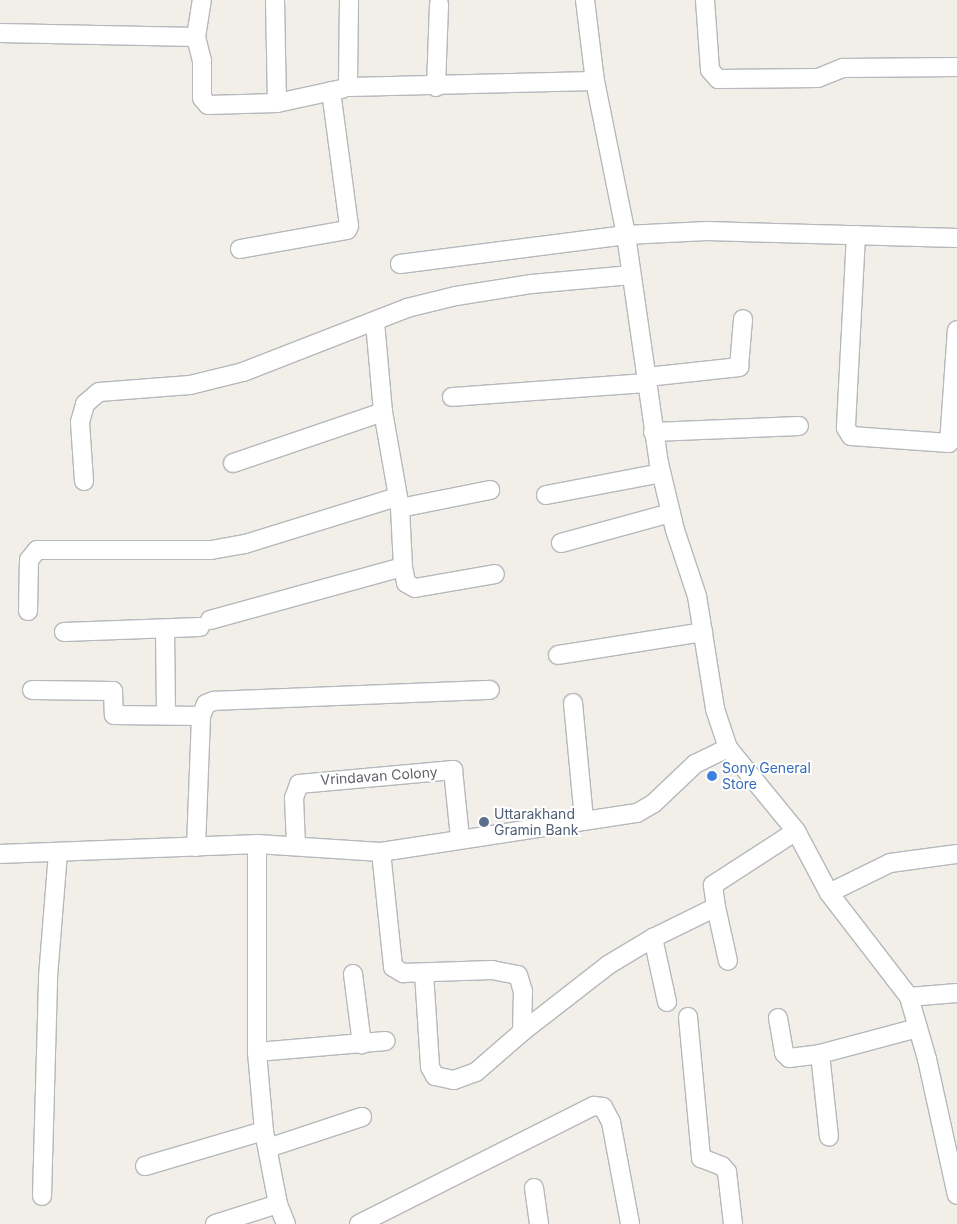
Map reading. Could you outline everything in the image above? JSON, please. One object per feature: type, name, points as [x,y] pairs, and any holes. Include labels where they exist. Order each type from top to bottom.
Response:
[{"type":"street","points":[[202,0],[196,37],[202,61],[201,92],[204,102],[213,106],[277,103],[340,89],[596,80]]},
{"type":"street","points":[[275,0],[277,103]]},
{"type":"street","points":[[240,249],[347,230],[349,226],[340,89],[349,0]]},
{"type":"street","points":[[585,0],[596,80],[626,236],[630,274],[661,473],[671,513],[697,596],[715,709],[728,748],[796,831],[829,893],[909,997],[957,1195]]},
{"type":"street","points":[[705,0],[710,70],[718,79],[818,78],[843,68],[957,67]]},
{"type":"street","points":[[436,87],[439,4]]},
{"type":"street","points":[[0,33],[196,37]]},
{"type":"street","points":[[400,264],[626,236],[773,230],[957,238]]},
{"type":"street","points":[[856,235],[846,428],[855,438],[953,444],[957,330]]},
{"type":"street","points":[[84,481],[80,422],[85,404],[94,394],[190,385],[243,372],[375,323],[407,308],[456,296],[532,284],[630,274]]},
{"type":"street","points":[[452,397],[648,380],[739,367],[743,319]]},
{"type":"street","points":[[375,323],[384,412],[398,503],[406,583],[415,588],[494,574]]},
{"type":"street","points":[[233,463],[384,412]]},
{"type":"street","points":[[654,432],[799,426]]},
{"type":"street","points":[[546,495],[661,473]]},
{"type":"street","points":[[28,611],[29,560],[37,550],[211,550],[246,544],[398,503],[490,490]]},
{"type":"street","points":[[561,543],[671,513]]},
{"type":"street","points":[[64,632],[165,629],[205,624],[403,567]]},
{"type":"street","points":[[165,629],[166,715]]},
{"type":"street","points":[[558,655],[703,632]]},
{"type":"street","points":[[32,690],[113,691],[114,715],[201,716]]},
{"type":"street","points":[[196,846],[201,716],[206,704],[214,701],[490,690]]},
{"type":"street","points":[[573,703],[584,820]]},
{"type":"street","points":[[0,854],[58,854],[257,844],[296,845],[331,850],[381,852],[645,810],[695,764],[728,748]]},
{"type":"street","name":"Vrindavan Colony","points":[[296,845],[294,798],[298,784],[453,770],[460,838]]},
{"type":"street","points":[[728,961],[713,885],[796,831]]},
{"type":"street","points":[[257,844],[257,1052],[264,1131],[278,1204],[286,1224]]},
{"type":"street","points":[[381,852],[390,960],[398,972],[424,974],[492,970],[518,975],[523,992],[522,1032]]},
{"type":"street","points":[[42,1196],[48,977],[58,854]]},
{"type":"street","points":[[829,893],[890,863],[957,854]]},
{"type":"street","points":[[424,974],[430,1067],[435,1076],[454,1080],[476,1072],[522,1032],[608,965],[653,938],[716,907]]},
{"type":"street","points":[[653,938],[667,1002]]},
{"type":"street","points":[[352,974],[362,1044]]},
{"type":"street","points":[[909,997],[957,993]]},
{"type":"street","points":[[688,1017],[701,1158],[722,1166],[727,1172],[733,1224]]},
{"type":"street","points":[[778,1018],[787,1057],[820,1054],[918,1028]]},
{"type":"street","points":[[257,1052],[386,1041]]},
{"type":"street","points":[[820,1054],[828,1137]]},
{"type":"street","points":[[359,1224],[594,1106],[603,1107],[611,1122],[630,1224]]},
{"type":"street","points":[[268,1148],[362,1118]]},
{"type":"street","points":[[145,1166],[264,1131]]},
{"type":"street","points":[[534,1188],[539,1224]]},
{"type":"street","points":[[215,1224],[278,1204]]},
{"type":"place","name":"Sony General Store","points":[[712,776]]},
{"type":"place","name":"Uttarakhand Gramin Bank","points":[[484,822]]}]
